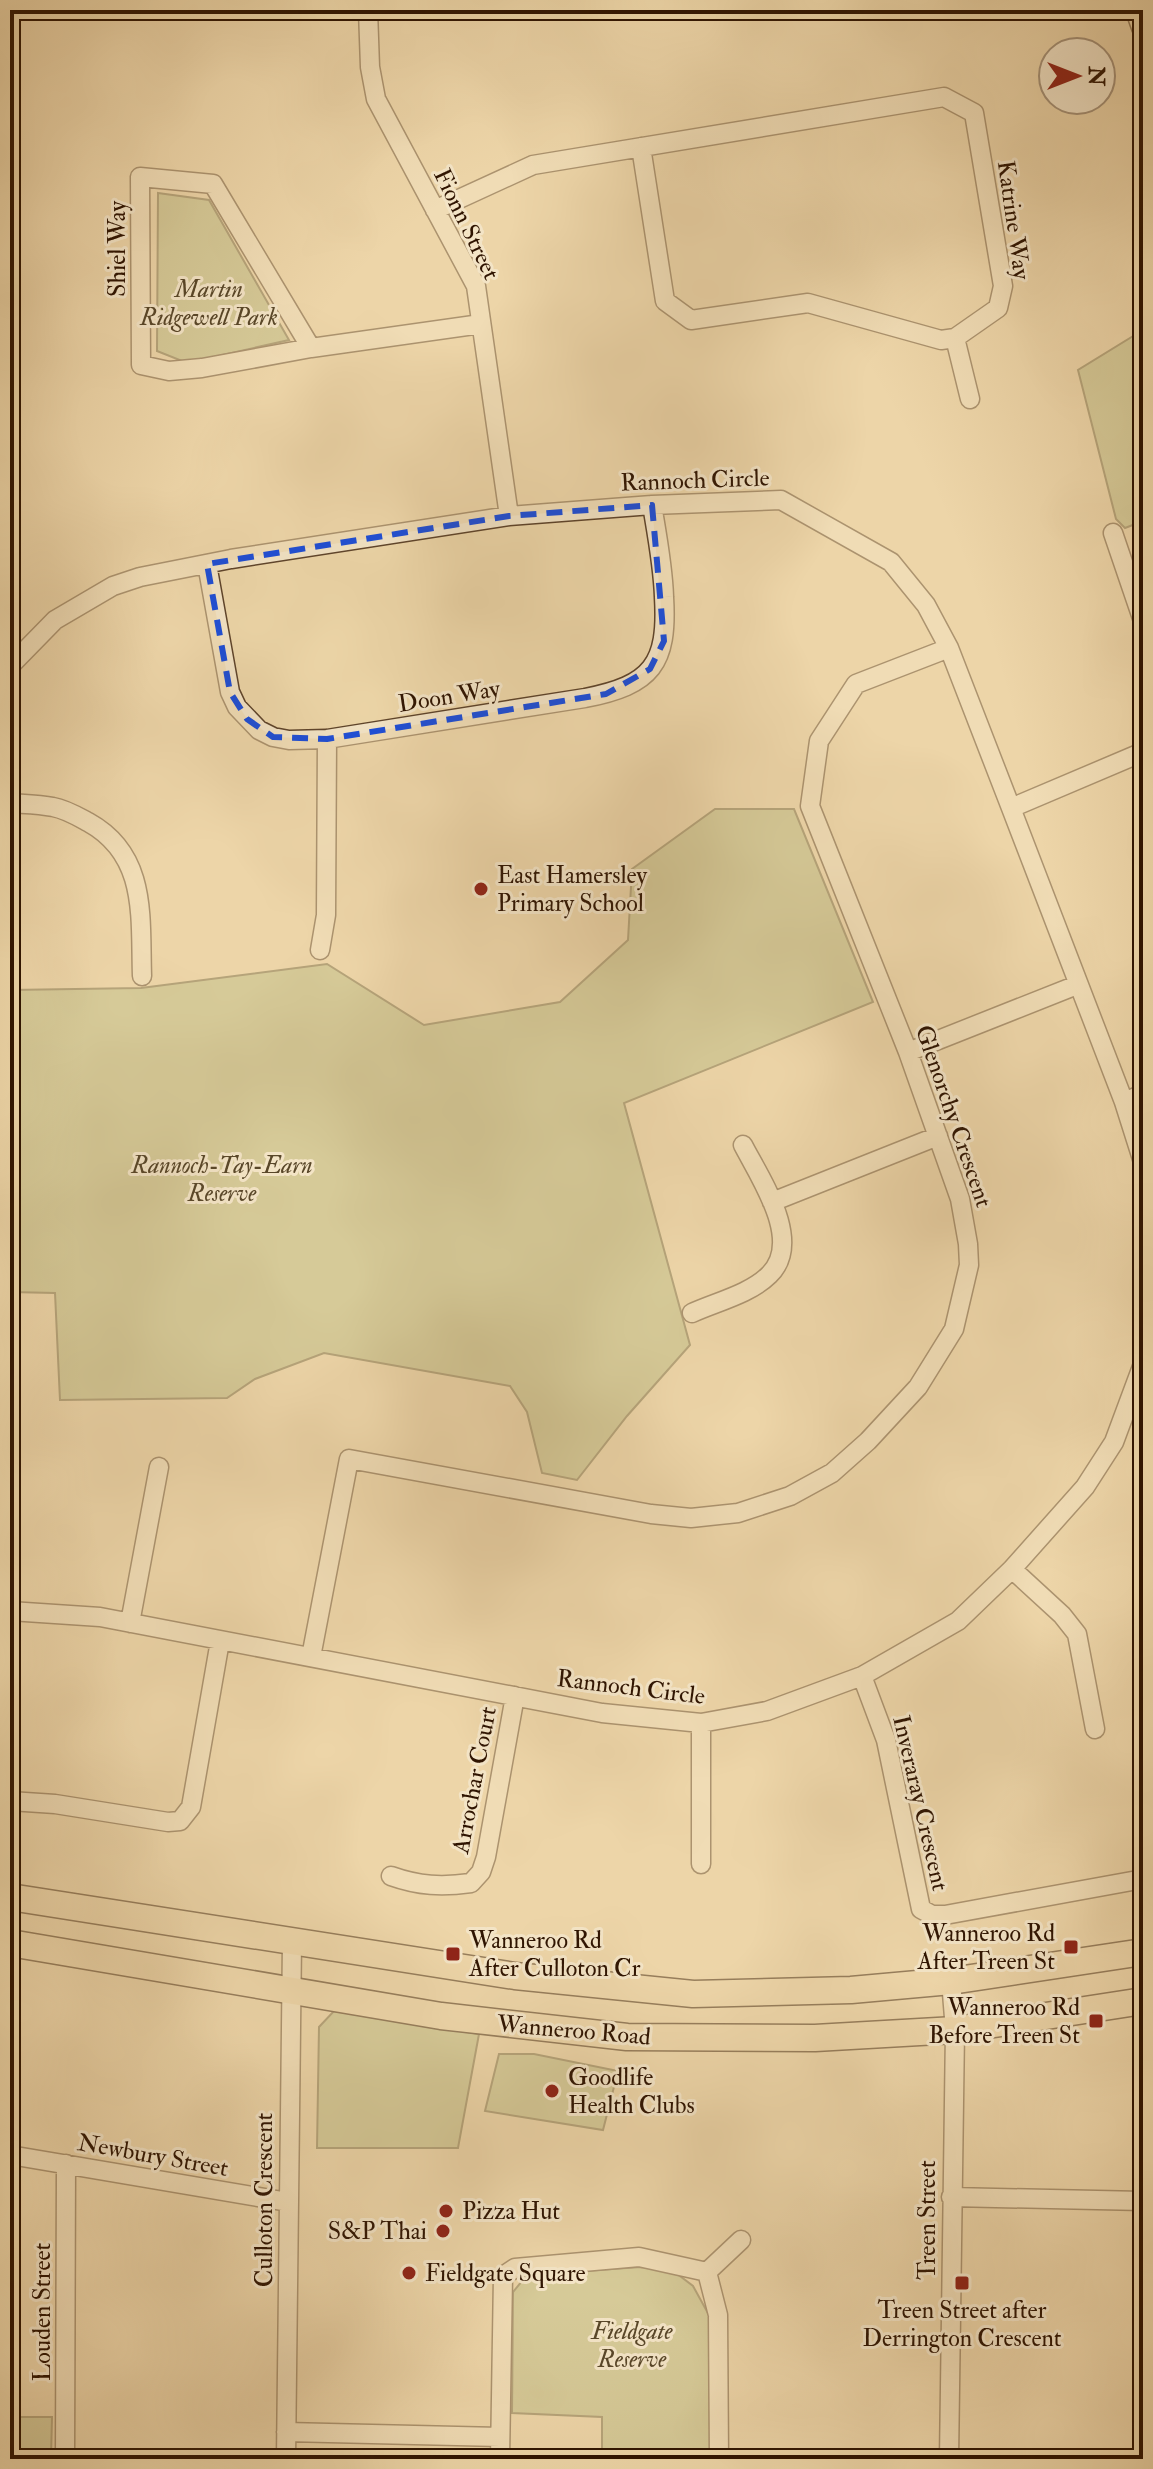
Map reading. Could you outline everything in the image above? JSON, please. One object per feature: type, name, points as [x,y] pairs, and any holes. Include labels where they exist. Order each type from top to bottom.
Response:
[{"type":"highway","name":"Wanneroo Road","points":[[10,1897],[515,1976],[693,1994],[851,1990],[951,1981],[1143,1952]]},
{"type":"highway","name":"Wanneroo Road","points":[[10,1943],[441,2016],[627,2037],[815,2038],[955,2030],[1143,2001]]},
{"type":"main road","points":[[1137,10],[1143,27]]},
{"type":"street","name":"Fionn Street","points":[[368,10],[370,67],[376,99],[476,286],[509,516]]},
{"type":"street","name":"Katrine Way","points":[[435,210],[533,165],[944,97],[974,113],[1003,286],[998,308],[955,338]]},
{"type":"street","points":[[641,147],[665,301],[691,320],[808,303],[941,340],[955,338],[970,399]]},
{"type":"street","name":"Shiel Way","points":[[311,348],[213,184],[140,177],[141,365],[169,371],[202,368],[311,348],[481,324]]},
{"type":"street","name":"Rannoch Circle","points":[[10,666],[55,620],[113,586],[140,577],[509,516],[652,505],[781,500],[891,562],[926,605],[949,648],[1124,1102],[1143,1162]]},
{"type":"street","name":"Doon Way","points":[[207,564],[230,692],[237,707],[259,730],[273,737],[327,739],[596,696],[635,681],[656,661],[666,629],[663,572],[652,505]]},
{"type":"street","points":[[1113,533],[1143,621]]},
{"type":"street","name":"Glenorchy Crescent","points":[[311,1657],[349,1459],[651,1514],[691,1518],[738,1513],[790,1496],[832,1473],[868,1441],[918,1387],[954,1329],[966,1284],[968,1244],[960,1199],[908,1052],[810,806],[819,741],[856,684],[949,648]]},
{"type":"street","points":[[320,950],[326,915],[327,739]]},
{"type":"street","points":[[1011,808],[1143,752]]},
{"type":"street","points":[[10,803],[55,807],[79,817],[98,827],[121,850],[131,868],[140,901],[142,976]]},
{"type":"street","points":[[908,1052],[1077,985]]},
{"type":"street","points":[[1124,1102],[1143,1094]]},
{"type":"street","points":[[772,1202],[938,1136]]},
{"type":"street","points":[[692,1313],[753,1286],[770,1274],[780,1258],[784,1239],[772,1202],[743,1145]]},
{"type":"street","name":"Rannoch Circle","points":[[10,1611],[100,1617],[602,1713],[701,1723],[767,1711],[862,1676],[958,1621],[1012,1569],[1085,1487],[1114,1442],[1142,1369]]},
{"type":"street","points":[[130,1623],[159,1467]]},
{"type":"street","points":[[1012,1569],[1062,1615],[1077,1634],[1095,1729]]},
{"type":"street","points":[[10,1801],[180,1821],[191,1807],[220,1641]]},
{"type":"street","name":"Inveraray Crescent","points":[[862,1676],[886,1740],[921,1909],[932,1915],[945,1915],[1143,1879]]},
{"type":"street","name":"Arrochar Court","points":[[391,1876],[415,1884],[442,1887],[471,1883],[481,1872],[515,1696]]},
{"type":"street","points":[[701,1723],[701,1864]]},
{"type":"street","name":"Culloton Crescent","points":[[286,2459],[289,1989],[292,1942]]},
{"type":"street","name":"Treen Street","points":[[949,2459],[955,2030],[951,1981]]},
{"type":"street","name":"Newbury Street","points":[[10,2155],[288,2202]]},
{"type":"street","name":"Louden Street","points":[[65,2459],[66,2164]]},
{"type":"street","points":[[951,2197],[1143,2201]]},
{"type":"street","points":[[707,2272],[741,2240]]},
{"type":"street","points":[[500,2459],[503,2276],[515,2268],[639,2257],[707,2272]]},
{"type":"street","points":[[707,2272],[718,2315],[719,2459]]},
{"type":"street","points":[[286,2432],[500,2437]]},
{"type":"highlighted area","points":[[652,505],[664,641],[650,669],[606,694],[327,739],[273,737],[247,719],[230,692],[207,564],[509,516]]},
{"type":"green space","name":"Martin Ridgewell Park","points":[[158,193],[209,200],[289,340],[187,363],[157,351]]},
{"type":"green space","points":[[1143,330],[1143,521],[1125,528],[1116,519],[1078,370]]},
{"type":"green space","name":"Rannoch-Tay-Earn Reserve","points":[[715,809],[794,809],[873,1002],[624,1103],[690,1345],[627,1416],[577,1480],[542,1473],[527,1412],[510,1386],[324,1353],[255,1379],[227,1398],[60,1400],[55,1293],[10,1292],[10,990],[141,988],[327,964],[424,1025],[560,1002],[628,940],[632,869]]},
{"type":"green space","points":[[334,2011],[479,2034],[458,2148],[317,2148],[319,2027]]},
{"type":"green space","name":"Goodlife Health Clubs","points":[[499,2054],[534,2054],[618,2071],[603,2130],[485,2111]]},
{"type":"green space","name":"Fieldgate Reserve","points":[[641,2267],[672,2270],[693,2286],[709,2315],[711,2459],[602,2459],[602,2417],[512,2413],[513,2292],[527,2275]]},
{"type":"green space","points":[[10,2417],[52,2417],[51,2459],[10,2459]]},
{"type":"place","name":"East Hamersley Primary School","points":[[481,889]]},
{"type":"place","name":"Wanneroo Rd After Treen St","points":[[1071,1947]]},
{"type":"place","name":"Wanneroo Rd After Culloton Cr","points":[[453,1954]]},
{"type":"place","name":"Wanneroo Rd Before Treen St","points":[[1096,2021]]},
{"type":"place","name":"Goodlife Health Clubs","points":[[552,2091]]},
{"type":"place","name":"Pizza Hut","points":[[446,2211]]},
{"type":"place","name":"S&P Thai","points":[[443,2231]]},
{"type":"place","name":"Fieldgate Square","points":[[409,2273]]},
{"type":"place","name":"Treen Street after Derrington Crescent","points":[[962,2283]]}]
